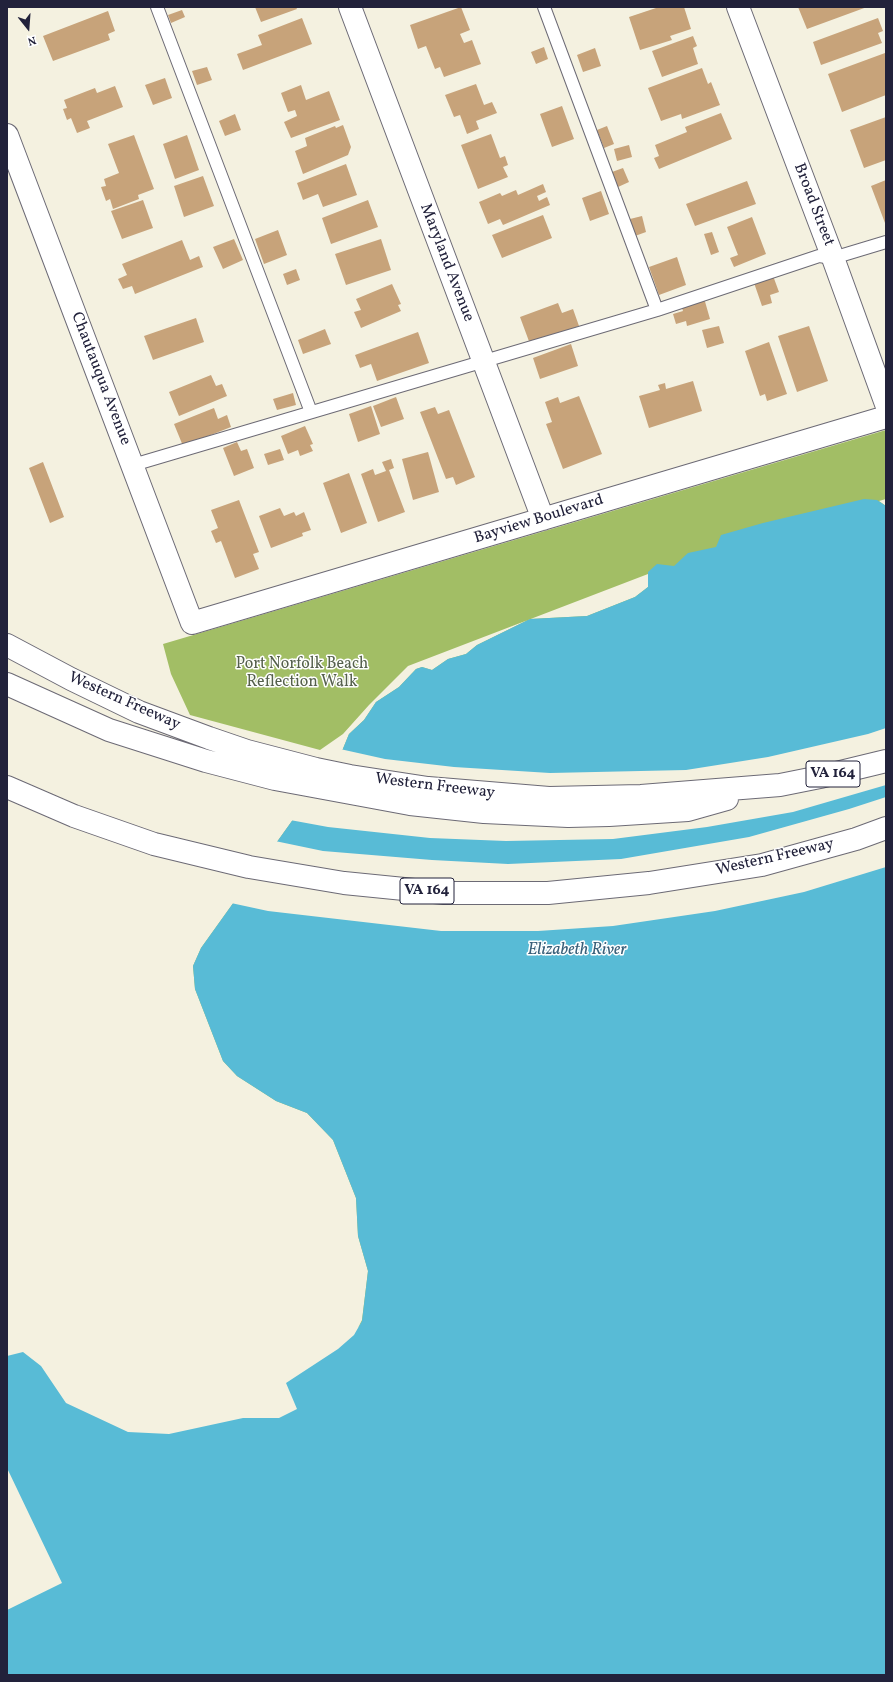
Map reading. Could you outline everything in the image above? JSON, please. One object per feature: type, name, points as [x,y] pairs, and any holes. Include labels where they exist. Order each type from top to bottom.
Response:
[{"type":"main road","name":"Maryland Avenue","points":[[350,7],[543,519]]},
{"type":"main road","name":"Broad Street","points":[[738,7],[833,258],[886,404]]},
{"type":"main road","name":"Chautauqua Avenue","points":[[7,135],[192,623]]},
{"type":"main road","name":"Bayview Boulevard","points":[[192,623],[886,417]]},
{"type":"main road","name":"Western Freeway","points":[[7,645],[103,695],[165,722],[247,751],[350,776],[428,788],[549,798],[641,796],[780,785],[886,761]]},
{"type":"main road","points":[[7,684],[109,730],[206,761],[275,779],[338,792],[423,806],[522,814],[610,815],[688,810],[780,785]]},
{"type":"main road","name":"Western Freeway","points":[[7,787],[74,816],[154,844],[249,868],[344,883],[444,892],[548,893],[649,883],[762,865],[856,839],[886,828]]},
{"type":"lane","points":[[157,7],[311,412]]},
{"type":"lane","points":[[544,7],[657,310]]},
{"type":"lane","points":[[133,465],[657,310],[818,256],[833,258],[886,242]]},
{"type":"green space","name":"Port Norfolk Beach Reflection Walk","points":[[886,430],[886,499],[879,501],[886,506],[408,1259],[358,1328],[362,1320],[368,1271],[358,1236],[356,1198],[333,1140],[307,1113],[276,1101],[237,1076],[223,1061],[195,989],[193,966],[201,948],[342,751],[349,734],[364,720],[376,702],[399,687],[416,669],[422,667],[432,670],[448,659],[466,654],[477,645],[528,620],[408,666],[369,705],[343,734],[320,750],[190,715],[171,674],[163,644]],"holes":[[[648,574],[648,587],[635,597],[587,616],[531,619]]]},
{"type":"water","name":"Elizabeth River","points":[[864,499],[877,500],[886,506],[886,1675],[7,1675],[7,1610],[62,1583],[7,1468],[7,1356],[23,1352],[41,1366],[66,1403],[128,1432],[169,1434],[243,1418],[279,1418],[297,1409],[286,1383],[338,1349],[354,1335],[362,1321],[368,1271],[358,1236],[356,1198],[333,1140],[307,1113],[276,1101],[237,1076],[223,1061],[195,989],[193,966],[201,948],[342,751],[349,734],[364,720],[376,702],[399,687],[416,669],[422,667],[432,670],[448,659],[466,654],[477,645],[530,619],[587,616],[635,597],[648,587],[648,572],[657,564],[674,566],[688,553],[716,547],[721,535],[763,523]]},
{"type":"pier","points":[[886,728],[886,785],[793,812],[707,827],[613,839],[506,841],[430,838],[328,827],[290,820],[340,749],[385,759],[454,767],[550,773],[686,770],[768,757],[868,734]]},
{"type":"pier","points":[[886,797],[886,867],[804,892],[715,911],[613,926],[538,931],[441,931],[268,911],[231,903],[275,841],[323,851],[432,860],[508,864],[621,859],[749,837]]},
{"type":"building","points":[[255,7],[296,7],[297,9],[261,22]]},
{"type":"building","points":[[461,7],[470,30],[460,34],[464,43],[472,40],[481,64],[444,77],[440,67],[435,69],[426,46],[418,49],[410,25]]},
{"type":"building","points":[[659,7],[684,7],[691,29],[670,36],[672,40],[640,50],[629,17]]},
{"type":"building","points":[[798,7],[867,7],[807,29]]},
{"type":"building","points":[[182,10],[185,17],[171,23],[168,15]]},
{"type":"building","points":[[108,11],[115,31],[108,34],[110,40],[53,61],[43,36]]},
{"type":"building","points":[[302,18],[312,44],[243,70],[237,54],[262,45],[258,35]]},
{"type":"building","points":[[878,18],[883,31],[878,33],[882,43],[821,65],[813,42]]},
{"type":"building","points":[[693,36],[697,46],[693,48],[698,64],[662,77],[652,51]]},
{"type":"building","points":[[544,47],[548,59],[536,64],[531,52]]},
{"type":"building","points":[[595,48],[601,66],[583,72],[577,55]]},
{"type":"building","points":[[885,53],[886,95],[842,112],[828,74]]},
{"type":"building","points":[[207,67],[212,80],[197,85],[192,71]]},
{"type":"building","points":[[702,68],[708,84],[711,82],[720,105],[682,119],[681,114],[661,121],[648,88]]},
{"type":"building","points":[[165,78],[172,98],[153,105],[145,85]]},
{"type":"building","points":[[476,84],[484,105],[492,102],[497,113],[476,121],[479,129],[467,134],[460,115],[454,117],[445,95]]},
{"type":"building","points":[[301,85],[306,100],[329,91],[340,120],[291,138],[284,122],[297,116],[295,110],[288,112],[281,93]]},
{"type":"building","points":[[115,86],[123,107],[87,121],[90,128],[77,133],[71,118],[67,120],[63,109],[67,108],[64,100],[95,88],[97,93]]},
{"type":"building","points":[[562,106],[574,139],[552,147],[540,114]]},
{"type":"building","points":[[721,113],[732,139],[659,169],[654,158],[659,156],[655,145],[687,132],[685,127]]},
{"type":"building","points":[[235,114],[241,130],[225,136],[219,121]]},
{"type":"building","points":[[886,117],[886,160],[864,168],[850,130]]},
{"type":"building","points":[[343,125],[351,147],[348,155],[303,174],[295,151],[307,146],[305,138],[335,126],[336,128]]},
{"type":"building","points":[[607,126],[614,144],[604,148],[597,130]]},
{"type":"building","points":[[491,134],[500,158],[505,156],[508,165],[503,167],[508,177],[478,189],[461,145]]},
{"type":"building","points":[[134,135],[154,189],[138,195],[139,199],[113,209],[110,199],[106,201],[101,187],[106,186],[104,179],[119,173],[108,144]]},
{"type":"building","points":[[187,135],[199,170],[175,179],[163,144]]},
{"type":"building","points":[[629,145],[632,157],[617,161],[614,149]]},
{"type":"building","points":[[346,164],[357,195],[323,207],[318,194],[303,200],[297,183]]},
{"type":"building","points":[[623,168],[629,182],[618,187],[612,172]]},
{"type":"building","points":[[203,176],[214,206],[184,217],[174,186]]},
{"type":"building","points":[[886,180],[886,223],[885,223],[871,186]]},
{"type":"building","points":[[747,181],[756,204],[695,226],[686,204]]},
{"type":"building","points":[[543,184],[546,192],[537,196],[539,201],[547,197],[550,205],[503,225],[500,219],[488,224],[479,202],[500,193],[502,196],[516,190],[518,195]]},
{"type":"building","points":[[601,191],[609,214],[590,221],[582,198]]},
{"type":"building","points":[[143,200],[153,228],[122,239],[111,211]]},
{"type":"building","points":[[368,200],[378,227],[331,244],[322,218]]},
{"type":"building","points":[[543,215],[552,238],[502,258],[492,235]]},
{"type":"building","points":[[642,216],[646,232],[635,236],[630,219]]},
{"type":"building","points":[[752,217],[766,254],[734,267],[730,258],[738,255],[727,227]]},
{"type":"building","points":[[278,230],[287,255],[264,264],[255,239]]},
{"type":"building","points":[[712,232],[719,252],[711,255],[704,234]]},
{"type":"building","points":[[234,239],[243,260],[223,269],[213,247]]},
{"type":"building","points":[[381,239],[391,270],[346,285],[335,254]]},
{"type":"building","points":[[182,240],[190,260],[199,256],[203,267],[135,294],[132,286],[123,289],[118,279],[127,275],[122,264]]},
{"type":"building","points":[[677,257],[686,285],[659,295],[649,267]]},
{"type":"building","points":[[296,269],[300,280],[287,285],[283,274]]},
{"type":"building","points":[[772,273],[779,292],[770,295],[772,303],[762,306],[753,280]]},
{"type":"building","points":[[392,284],[401,304],[398,305],[401,311],[361,328],[354,312],[361,310],[356,299]]},
{"type":"building","points":[[704,298],[710,319],[687,326],[686,321],[676,324],[673,314],[683,311],[681,305]]},
{"type":"building","points":[[558,303],[562,313],[573,309],[579,326],[530,344],[520,317]]},
{"type":"building","points":[[196,318],[204,342],[153,360],[144,336]]},
{"type":"building","points":[[719,326],[724,343],[707,348],[702,330]]},
{"type":"building","points":[[809,326],[828,381],[797,392],[778,336]]},
{"type":"building","points":[[325,329],[331,344],[303,354],[298,340]]},
{"type":"building","points":[[418,332],[429,363],[377,381],[371,364],[360,368],[355,355]]},
{"type":"building","points":[[769,342],[787,394],[767,401],[765,394],[760,396],[745,351]]},
{"type":"building","points":[[571,344],[578,366],[540,379],[533,358]]},
{"type":"building","points":[[211,375],[216,386],[222,384],[227,396],[179,416],[169,392]]},
{"type":"building","points":[[693,381],[702,411],[649,428],[639,396],[660,390],[658,385],[665,383],[666,389]]},
{"type":"building","points":[[293,393],[296,405],[277,410],[273,399]]},
{"type":"building","points":[[579,396],[602,454],[563,469],[546,424],[552,422],[545,402],[558,397],[560,403]]},
{"type":"building","points":[[396,397],[404,419],[381,427],[373,406]]},
{"type":"building","points":[[371,406],[380,434],[358,442],[349,414]]},
{"type":"building","points":[[435,407],[438,414],[449,410],[475,477],[456,485],[453,477],[446,479],[420,412]]},
{"type":"building","points":[[214,408],[218,419],[227,415],[231,427],[183,446],[174,424]]},
{"type":"building","points":[[305,426],[313,444],[310,445],[313,451],[300,456],[298,450],[288,454],[281,436]]},
{"type":"building","points":[[237,442],[241,451],[247,449],[254,468],[234,476],[223,448]]},
{"type":"building","points":[[280,449],[284,460],[268,465],[264,454]]},
{"type":"building","points":[[428,452],[439,492],[413,500],[402,459]]},
{"type":"building","points":[[391,459],[394,468],[389,470],[405,512],[378,522],[361,474],[373,469],[375,475],[386,471],[382,462]]},
{"type":"building","points":[[43,462],[64,517],[50,523],[29,468]]},
{"type":"building","points":[[349,473],[367,523],[341,533],[323,483]]},
{"type":"building","points":[[239,500],[259,552],[253,554],[259,569],[235,578],[221,541],[216,543],[211,531],[218,528],[211,510]]},
{"type":"building","points":[[280,508],[284,516],[294,512],[296,516],[304,512],[311,530],[302,533],[303,536],[271,548],[259,516]]}]
